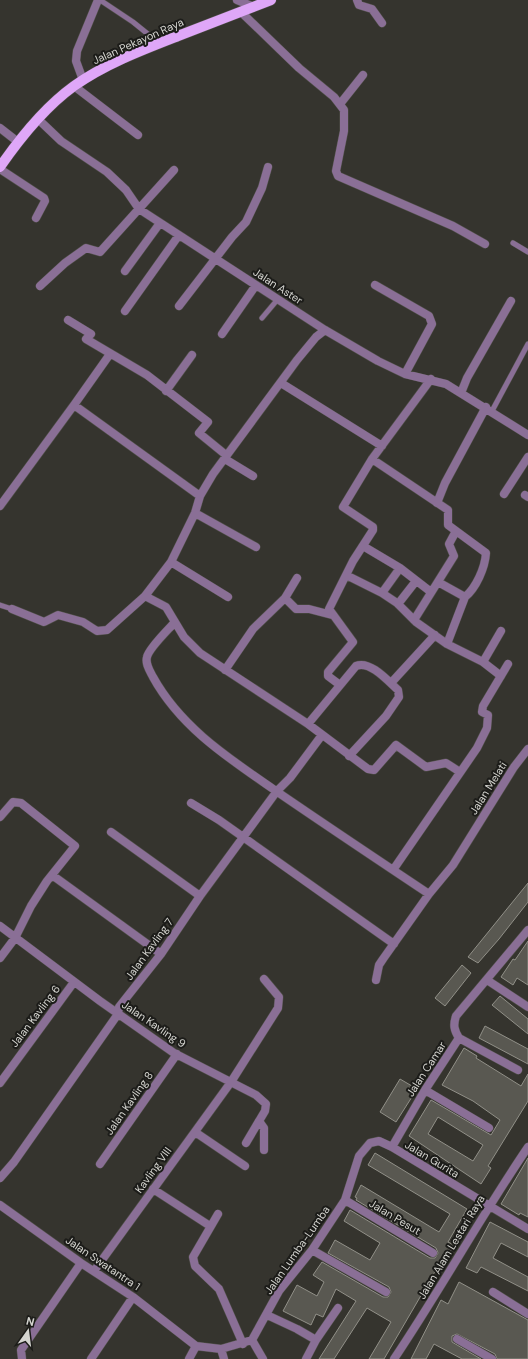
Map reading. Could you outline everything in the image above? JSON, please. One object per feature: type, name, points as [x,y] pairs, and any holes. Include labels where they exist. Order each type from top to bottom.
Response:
[{"type":"main road","name":"Jalan Pekayon Raya","points":[[0,168],[18,142],[57,99],[83,80],[113,63],[159,43],[271,0]]},
{"type":"street","points":[[83,80],[76,62],[77,51],[99,0]]},
{"type":"street","points":[[237,0],[254,7]]},
{"type":"street","points":[[357,0],[359,5],[372,10],[382,23]]},
{"type":"street","points":[[241,12],[340,104],[344,110],[345,120],[336,170],[338,176],[453,226],[485,244]]},
{"type":"street","points":[[340,104],[363,76]]},
{"type":"street","points":[[74,86],[138,135]]},
{"type":"street","name":"Jalan Aster","points":[[39,120],[61,141],[107,172],[126,190],[140,209],[325,330],[405,374],[431,379],[446,384],[489,409],[528,435]]},
{"type":"street","points":[[0,128],[18,142]]},
{"type":"street","points":[[179,306],[246,222],[262,188],[268,167]]},
{"type":"street","points":[[0,168],[44,198],[45,201],[36,218]]},
{"type":"street","points":[[40,286],[65,262],[86,248],[100,252],[174,170]]},
{"type":"street","points":[[125,271],[160,223]]},
{"type":"street","points":[[125,311],[179,235]]},
{"type":"street","points":[[222,334],[256,285]]},
{"type":"street","points":[[375,285],[429,316],[432,324],[405,374]]},
{"type":"street","points":[[461,393],[474,366],[510,301]]},
{"type":"street","points":[[68,320],[92,334],[86,339],[147,375],[208,422],[199,433],[253,476]]},
{"type":"street","points":[[12,609],[44,622],[58,615],[83,622],[97,631],[107,630],[145,596],[171,562],[195,513],[200,496],[226,456],[316,337],[325,330]]},
{"type":"street","points":[[0,506],[3,495],[74,405],[110,354]]},
{"type":"street","points":[[166,391],[192,355]]},
{"type":"street","points":[[340,685],[328,676],[328,672],[353,642],[329,609],[353,561],[373,531],[373,527],[343,506],[372,459],[431,379]]},
{"type":"street","points":[[281,383],[382,446]]},
{"type":"street","points":[[74,405],[200,496]]},
{"type":"street","points":[[437,503],[445,482],[489,409]]},
{"type":"street","points":[[504,494],[528,457]]},
{"type":"street","points":[[372,459],[448,510],[448,525],[486,553],[472,592],[465,597],[447,644]]},
{"type":"street","points":[[195,513],[256,547]]},
{"type":"street","points":[[414,620],[454,556],[449,544],[456,531]]},
{"type":"street","points":[[363,546],[400,568],[431,592]]},
{"type":"street","points":[[171,562],[228,597]]},
{"type":"street","points":[[382,594],[400,568]]},
{"type":"street","points":[[346,575],[398,604],[414,620],[447,644],[482,662],[501,676]]},
{"type":"street","points":[[225,670],[253,629],[285,598],[297,578]]},
{"type":"street","points":[[398,604],[416,581]]},
{"type":"street","points":[[438,582],[465,597]]},
{"type":"street","points":[[145,596],[166,607],[184,637],[200,653],[308,724],[368,769],[374,770],[396,745],[426,766],[446,763],[460,772]]},
{"type":"street","points":[[285,598],[296,609],[309,609],[332,615]]},
{"type":"street","points":[[175,622],[150,651],[147,657],[149,669],[159,687],[179,716],[210,744],[276,791],[429,894]]},
{"type":"street","points":[[482,662],[501,631]]},
{"type":"street","points":[[391,683],[435,635]]},
{"type":"street","points":[[308,724],[356,666],[362,664],[367,665],[391,683],[398,690],[399,696],[386,716],[349,756]]},
{"type":"street","points":[[393,870],[477,748],[487,728],[488,715],[482,712],[483,706],[508,664]]},
{"type":"street","name":"Jalan Kavling 7","points":[[0,1178],[14,1162],[118,1014],[119,1007],[161,954],[200,896],[276,791],[290,778],[322,735]]},
{"type":"street","name":"Jalan Melati","points":[[376,980],[379,965],[429,894],[453,865],[514,767],[528,749]]},
{"type":"street","points":[[0,817],[13,802],[24,805],[75,846],[52,875],[31,906],[15,938],[0,958]]},
{"type":"street","points":[[191,803],[244,837],[394,944]]},
{"type":"street","points":[[111,832],[200,896]]},
{"type":"street","points":[[52,875],[161,954]]},
{"type":"street","name":"Jalan Kavling 9","points":[[0,926],[118,1014],[177,1054],[256,1095],[266,1104],[265,1111],[246,1143]]},
{"type":"street","name":"Jalan Camar","points":[[392,1148],[425,1090],[459,1038],[455,1032],[453,1024],[456,1016],[487,980],[511,948],[528,930]]},
{"type":"street","name":"Kavling VIII","points":[[94,1271],[231,1082],[278,1008],[279,997],[264,979]]},
{"type":"street","points":[[487,980],[528,1007]]},
{"type":"street","name":"Jalan Kavling 6","points":[[0,1082],[74,982]]},
{"type":"street","points":[[459,1038],[518,1070]]},
{"type":"street","name":"Jalan Kavling 8","points":[[100,1164],[177,1054]]},
{"type":"street","points":[[425,1090],[489,1128]]},
{"type":"street","points":[[259,1121],[264,1128],[264,1150]]},
{"type":"street","points":[[195,1132],[245,1166]]},
{"type":"street","name":"Jalan Gurita","points":[[364,1149],[374,1142],[379,1142],[392,1148],[528,1229]]},
{"type":"street","name":"Jalan Alam Lestari Raya","points":[[394,1359],[418,1324],[488,1206],[528,1147]]},
{"type":"street","name":"Jalan Lumba-Lumba","points":[[252,1340],[279,1291],[312,1250],[345,1200],[359,1156],[364,1149]]},
{"type":"street","points":[[153,1189],[210,1226]]},
{"type":"street","name":"Jalan Pesut","points":[[345,1200],[433,1253]]},
{"type":"street","name":"Jalan Swatantra 1","points":[[0,1205],[81,1263],[133,1297],[194,1344]]},
{"type":"street","points":[[218,1214],[192,1261],[199,1271],[219,1289],[243,1344]]},
{"type":"street","points":[[312,1250],[386,1292]]},
{"type":"street","points":[[22,1359],[21,1350],[81,1263]]},
{"type":"street","points":[[493,1292],[528,1314]]},
{"type":"street","points":[[91,1359],[133,1297]]},
{"type":"street","points":[[306,1359],[316,1340],[338,1308]]},
{"type":"street","points":[[267,1315],[298,1329],[316,1340]]},
{"type":"street","points":[[457,1339],[492,1359]]},
{"type":"street","points":[[189,1359],[194,1344],[221,1349],[243,1344],[252,1340],[263,1359]]},
{"type":"street","points":[[221,1349],[224,1359]]},
{"type":"lane","points":[[99,0],[133,22],[159,43]]},
{"type":"lane","points":[[513,243],[528,252]]},
{"type":"lane","points":[[262,318],[278,299]]},
{"type":"lane","points":[[489,409],[528,344]]},
{"type":"lane","points":[[0,604],[12,609]]},
{"type":"building","points":[[528,883],[528,902],[499,939],[478,963],[468,957]]},
{"type":"building","points":[[528,941],[528,985],[517,978],[513,985],[501,977],[513,959],[515,960]]},
{"type":"building","points":[[462,965],[471,973],[445,1006],[435,998]]},
{"type":"building","points":[[500,996],[528,1019],[528,1034],[492,1005]]},
{"type":"building","points":[[485,1026],[528,1049],[528,1064],[479,1038]]},
{"type":"building","points":[[464,1048],[477,1056],[476,1058],[521,1086],[528,1074],[528,1101],[488,1166],[491,1168],[481,1184],[409,1136],[431,1100],[491,1135],[500,1120],[473,1101],[442,1085]],"holes":[[[438,1117],[483,1145],[473,1161],[428,1134]]]},
{"type":"building","points":[[400,1079],[417,1089],[396,1122],[380,1112]]},
{"type":"building","points":[[375,1153],[467,1209],[448,1242],[454,1245],[447,1258],[444,1256],[384,1359],[369,1359],[391,1322],[367,1308],[334,1359],[319,1359],[356,1301],[336,1289],[323,1317],[316,1314],[311,1325],[283,1311],[297,1285],[317,1296],[324,1282],[313,1275],[322,1262],[383,1297],[388,1297],[391,1292],[389,1287],[328,1253],[335,1240],[370,1260],[380,1243],[344,1221],[350,1210],[430,1258],[435,1258],[438,1253],[436,1248],[356,1200],[357,1198],[355,1197],[361,1185],[439,1232],[450,1214],[368,1165]]},
{"type":"building","points":[[528,1158],[528,1217],[520,1213],[519,1215],[501,1204]]},
{"type":"building","points":[[490,1222],[528,1242],[528,1257],[501,1243],[493,1258],[528,1277],[528,1291],[481,1267],[477,1273],[466,1268]]},
{"type":"building","points":[[459,1282],[528,1320],[528,1359],[497,1359],[495,1354],[457,1334],[452,1336],[452,1342],[481,1359],[462,1359],[434,1344],[426,1359],[411,1359],[441,1300],[448,1304]]}]
